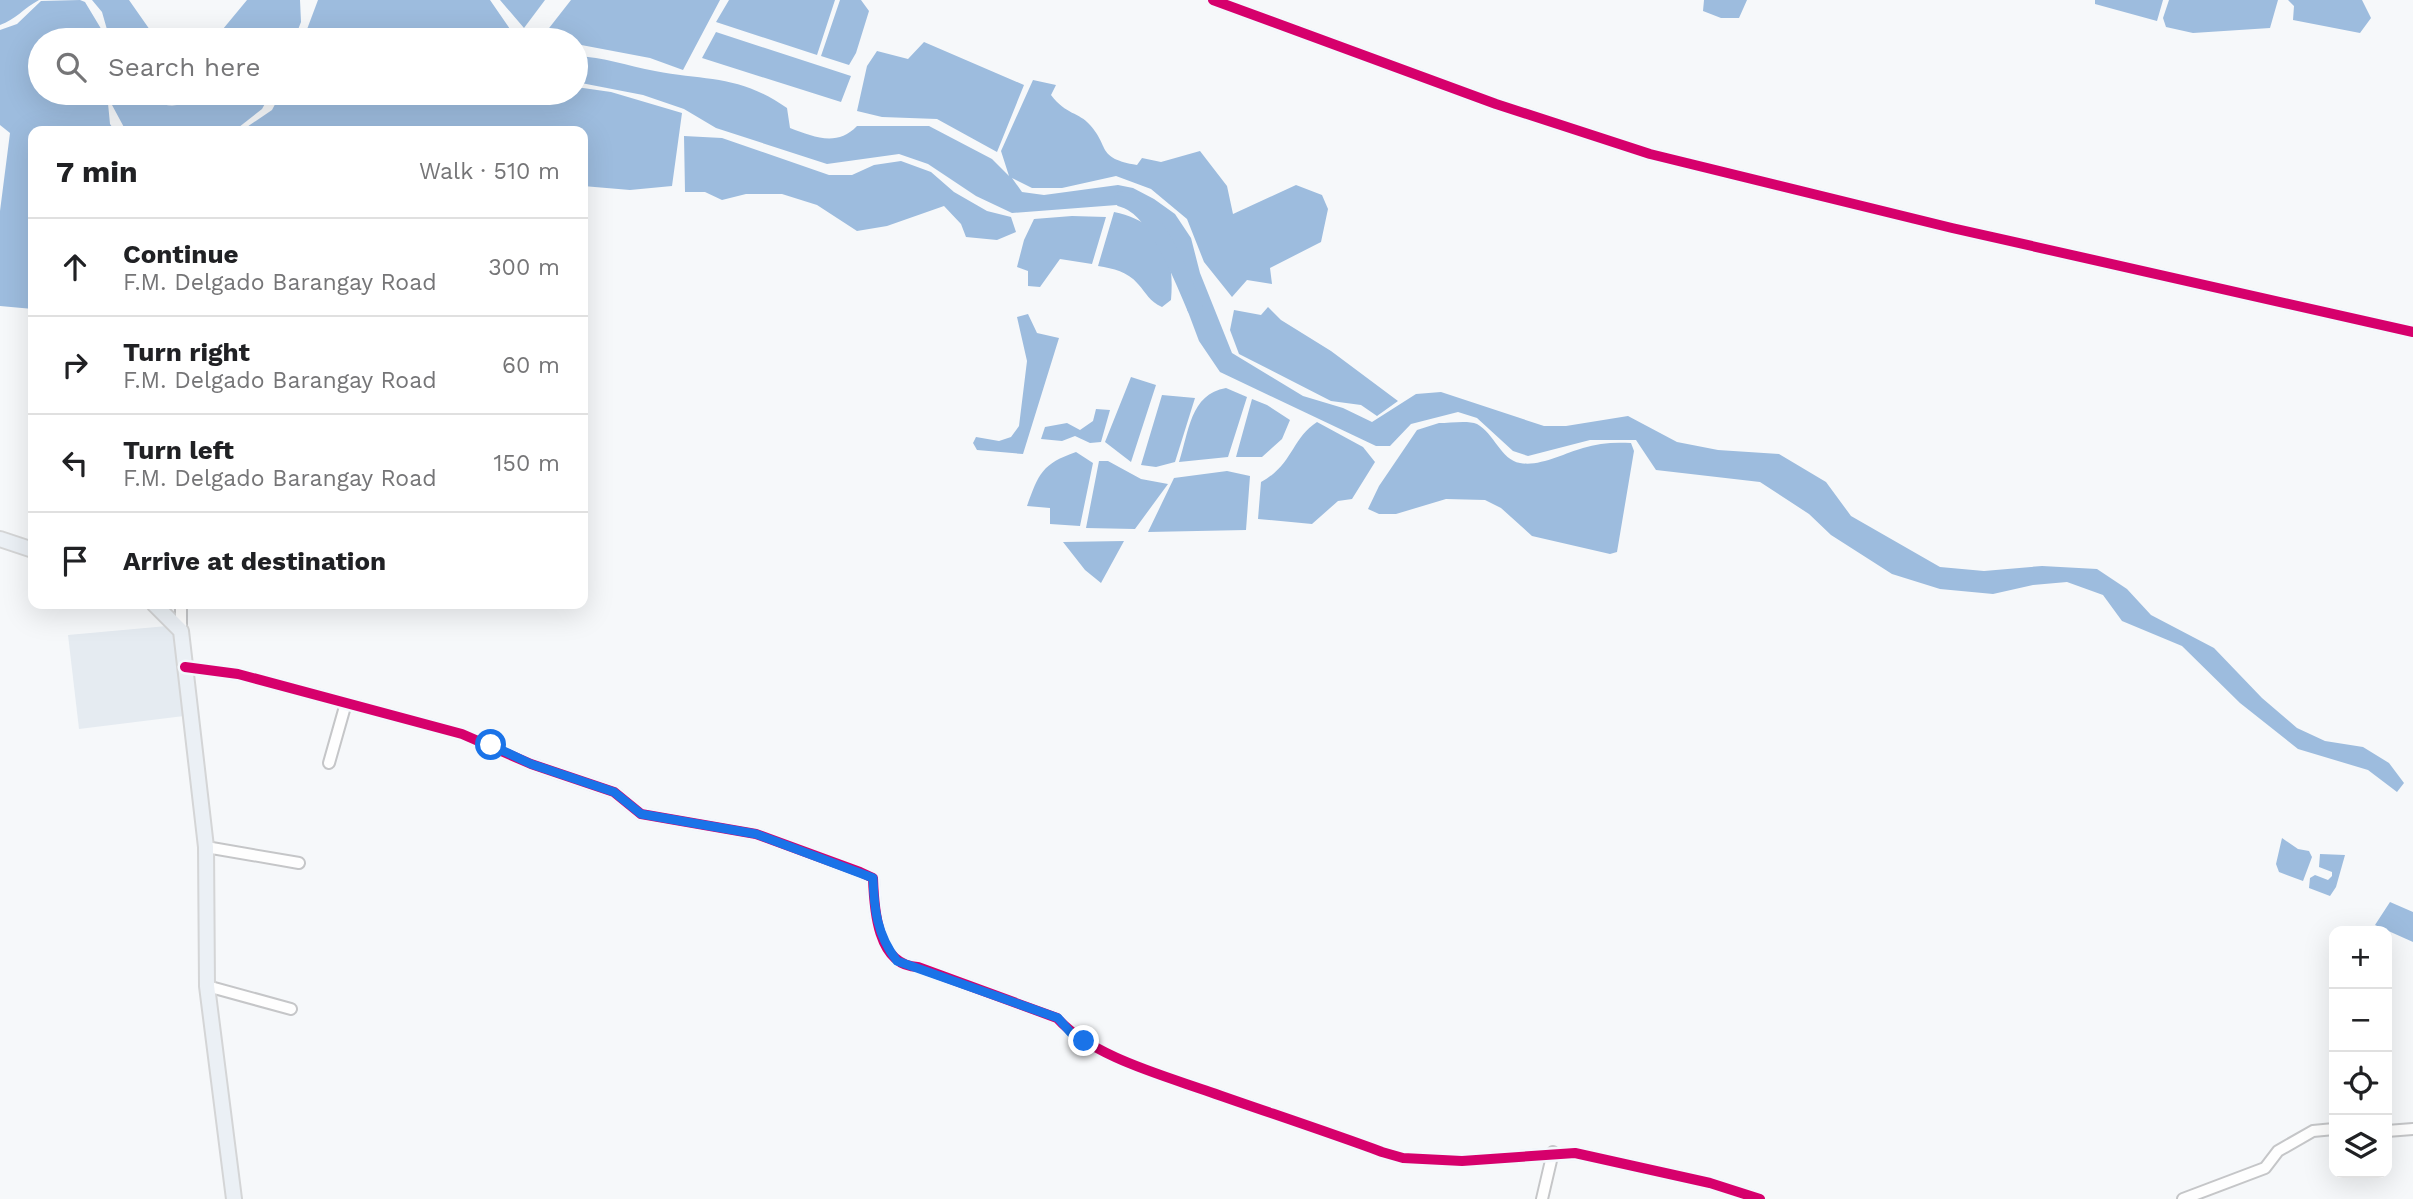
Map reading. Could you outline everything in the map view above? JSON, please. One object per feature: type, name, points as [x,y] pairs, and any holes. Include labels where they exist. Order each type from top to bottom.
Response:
[{"type":"main road","points":[[0,539],[28,548]]},
{"type":"main road","points":[[159,609],[181,631],[186,667],[206,847],[207,986],[234,1199]]},
{"type":"street","points":[[1213,0],[1496,104],[1650,154],[2283,304],[2413,332]]},
{"type":"street","points":[[181,609],[181,631]]},
{"type":"street","points":[[186,667],[238,674],[462,734],[531,764],[614,792],[648,816],[756,834],[860,872],[873,878],[876,921],[887,948],[897,961],[1058,1018],[1071,1033],[1084,1041],[1152,1071],[1403,1158],[1462,1161],[1553,1152],[1575,1153],[1710,1183],[1760,1199]]},
{"type":"street","points":[[329,763],[346,703]]},
{"type":"street","points":[[206,847],[299,863]]},
{"type":"street","points":[[207,986],[291,1010]]},
{"type":"street","points":[[2183,1199],[2265,1168],[2278,1151],[2313,1131],[2329,1129]]},
{"type":"street","points":[[2392,1131],[2413,1129]]},
{"type":"street","points":[[1542,1199],[1553,1152]]},
{"type":"shaded area","points":[[167,626],[176,637],[184,716],[79,729],[68,635]]},
{"type":"water","points":[[0,0],[39,0],[0,25]]},
{"type":"water","points":[[92,0],[129,0],[149,28],[107,28],[102,12]]},
{"type":"water","points":[[247,0],[300,0],[299,28],[224,28]]},
{"type":"water","points":[[318,0],[490,0],[509,28],[308,28]]},
{"type":"water","points":[[500,0],[545,0],[524,28]]},
{"type":"water","points":[[571,0],[720,0],[683,70],[650,58],[588,46],[588,28],[549,28]]},
{"type":"water","points":[[729,0],[835,0],[817,55],[716,22]]},
{"type":"water","points":[[840,0],[861,0],[869,11],[856,53],[849,65],[821,56]]},
{"type":"water","points":[[1704,0],[1747,0],[1739,18],[1721,18],[1703,11]]},
{"type":"water","points":[[2095,0],[2163,0],[2157,21],[2095,4]]},
{"type":"water","points":[[2169,0],[2278,0],[2270,28],[2193,33],[2166,27],[2163,18]]},
{"type":"water","points":[[2288,0],[2362,0],[2371,18],[2360,33],[2293,20],[2294,6]]},
{"type":"water","points":[[41,1],[85,2],[101,28],[28,28],[28,105],[108,105],[111,126],[28,126],[28,309],[0,306],[0,211],[10,133],[0,125],[0,30],[17,24]]},
{"type":"water","points":[[716,32],[851,76],[841,102],[702,58]]},
{"type":"water","points":[[924,42],[1024,85],[997,152],[937,119],[882,117],[857,111],[867,66],[877,51],[908,59]]},
{"type":"water","points":[[588,57],[739,84],[770,97],[787,108],[790,128],[816,137],[841,136],[857,126],[929,126],[992,159],[1009,176],[1001,151],[1033,80],[1056,85],[1051,95],[1062,106],[1086,121],[1109,155],[1115,159],[1137,165],[1142,158],[1161,162],[1200,151],[1227,186],[1233,214],[1296,185],[1322,195],[1328,209],[1321,242],[1270,268],[1272,284],[1247,280],[1232,297],[1204,262],[1187,219],[1151,189],[1116,176],[1062,188],[1032,188],[1012,178],[1022,192],[1044,195],[1118,185],[1133,188],[1175,214],[1191,238],[1200,273],[1232,353],[1303,396],[1343,408],[1372,422],[1416,394],[1441,392],[1544,426],[1566,426],[1628,416],[1677,442],[1718,450],[1779,454],[1826,482],[1851,516],[1940,567],[1984,571],[2042,566],[2097,569],[2127,589],[2151,615],[2214,648],[2262,698],[2297,728],[2325,741],[2363,747],[2389,763],[2404,783],[2397,792],[2368,770],[2298,749],[2240,703],[2182,646],[2122,621],[2103,595],[2067,582],[2033,585],[1993,594],[1940,589],[1892,574],[1831,535],[1809,514],[1760,482],[1656,470],[1636,440],[1590,440],[1528,456],[1513,451],[1477,418],[1458,412],[1411,424],[1390,446],[1376,446],[1220,372],[1199,341],[1187,309],[1186,272],[1152,213],[1117,205],[1012,213],[976,196],[928,164],[899,154],[827,164],[716,128],[684,109],[643,95],[588,84]]},
{"type":"water","points":[[588,89],[611,92],[682,113],[672,186],[630,190],[588,186],[588,126],[248,126],[272,110],[275,105],[588,105]]},
{"type":"water","points":[[112,105],[264,105],[240,126],[123,126]]},
{"type":"water","points":[[684,136],[722,138],[829,175],[852,175],[874,165],[901,161],[931,172],[954,192],[987,211],[1011,217],[1016,232],[997,240],[966,237],[961,224],[944,206],[887,226],[857,231],[817,205],[782,194],[746,194],[722,200],[705,192],[685,192]]},
{"type":"water","points":[[1114,212],[1144,223],[1162,242],[1171,268],[1172,283],[1171,300],[1162,307],[1151,300],[1125,273],[1098,266]]},
{"type":"water","points":[[1106,217],[1092,264],[1060,259],[1040,287],[1028,286],[1028,271],[1017,267],[1024,240],[1034,219]]},
{"type":"water","points":[[1268,307],[1281,320],[1331,351],[1398,401],[1377,416],[1361,405],[1331,401],[1239,354],[1230,330],[1234,310],[1261,315]]},
{"type":"water","points":[[1028,314],[1037,333],[1059,338],[1023,454],[977,450],[973,443],[976,437],[999,441],[1011,437],[1019,426],[1027,361],[1017,317]]},
{"type":"water","points":[[1131,377],[1156,385],[1131,462],[1105,442]]},
{"type":"water","points":[[1226,388],[1247,397],[1228,457],[1179,462],[1198,406],[1214,392]]},
{"type":"water","points":[[1162,395],[1195,398],[1175,462],[1156,467],[1141,465]]},
{"type":"water","points":[[1252,399],[1290,420],[1282,439],[1262,457],[1236,457]]},
{"type":"water","points":[[1096,409],[1110,410],[1101,442],[1090,443],[1075,436],[1062,441],[1041,439],[1045,427],[1067,423],[1080,430],[1093,421]]},
{"type":"water","points":[[1317,422],[1363,447],[1375,462],[1352,499],[1338,501],[1312,524],[1258,519],[1261,482],[1280,468],[1302,436]]},
{"type":"water","points":[[1439,423],[1477,424],[1513,461],[1527,464],[1594,445],[1631,443],[1634,451],[1617,552],[1610,554],[1532,536],[1501,508],[1485,500],[1446,499],[1396,514],[1379,514],[1368,509],[1379,486],[1417,430]]},
{"type":"water","points":[[1076,452],[1093,463],[1080,526],[1050,524],[1050,508],[1027,506],[1043,471],[1056,461]]},
{"type":"water","points":[[1099,461],[1108,461],[1141,479],[1168,484],[1135,529],[1086,528]]},
{"type":"water","points":[[1227,471],[1250,476],[1246,530],[1148,532],[1174,478]]},
{"type":"water","points":[[1124,541],[1101,583],[1085,570],[1063,542]]},
{"type":"water","points":[[2282,838],[2298,849],[2309,851],[2312,857],[2303,881],[2279,872],[2276,864]]},
{"type":"water","points":[[2320,854],[2345,855],[2336,887],[2330,896],[2309,888],[2310,878],[2315,875],[2328,880],[2332,876],[2332,872],[2319,867]]},
{"type":"water","points":[[2390,902],[2413,912],[2413,942],[2392,933],[2392,926],[2375,925]]},
{"type":"waterway","points":[[1122,199],[1146,215],[1157,229],[1195,308]]},
{"type":"cycle path","points":[[1213,0],[1496,104],[1650,154],[1952,228],[2413,332]]},
{"type":"cycle path","points":[[185,667],[238,674],[462,734],[531,764],[614,792],[641,814],[756,834],[860,872],[873,878],[880,933],[894,957],[904,964],[1057,1018],[1088,1043],[1128,1063],[1382,1152],[1403,1158],[1462,1161],[1575,1153],[1710,1183],[1760,1199]]},
{"type":"route","points":[[491,745],[531,764],[614,792],[641,814],[672,822],[756,834],[873,878],[876,921],[887,948],[897,961],[907,967],[918,967],[1058,1018],[1071,1033],[1084,1041]]}]
